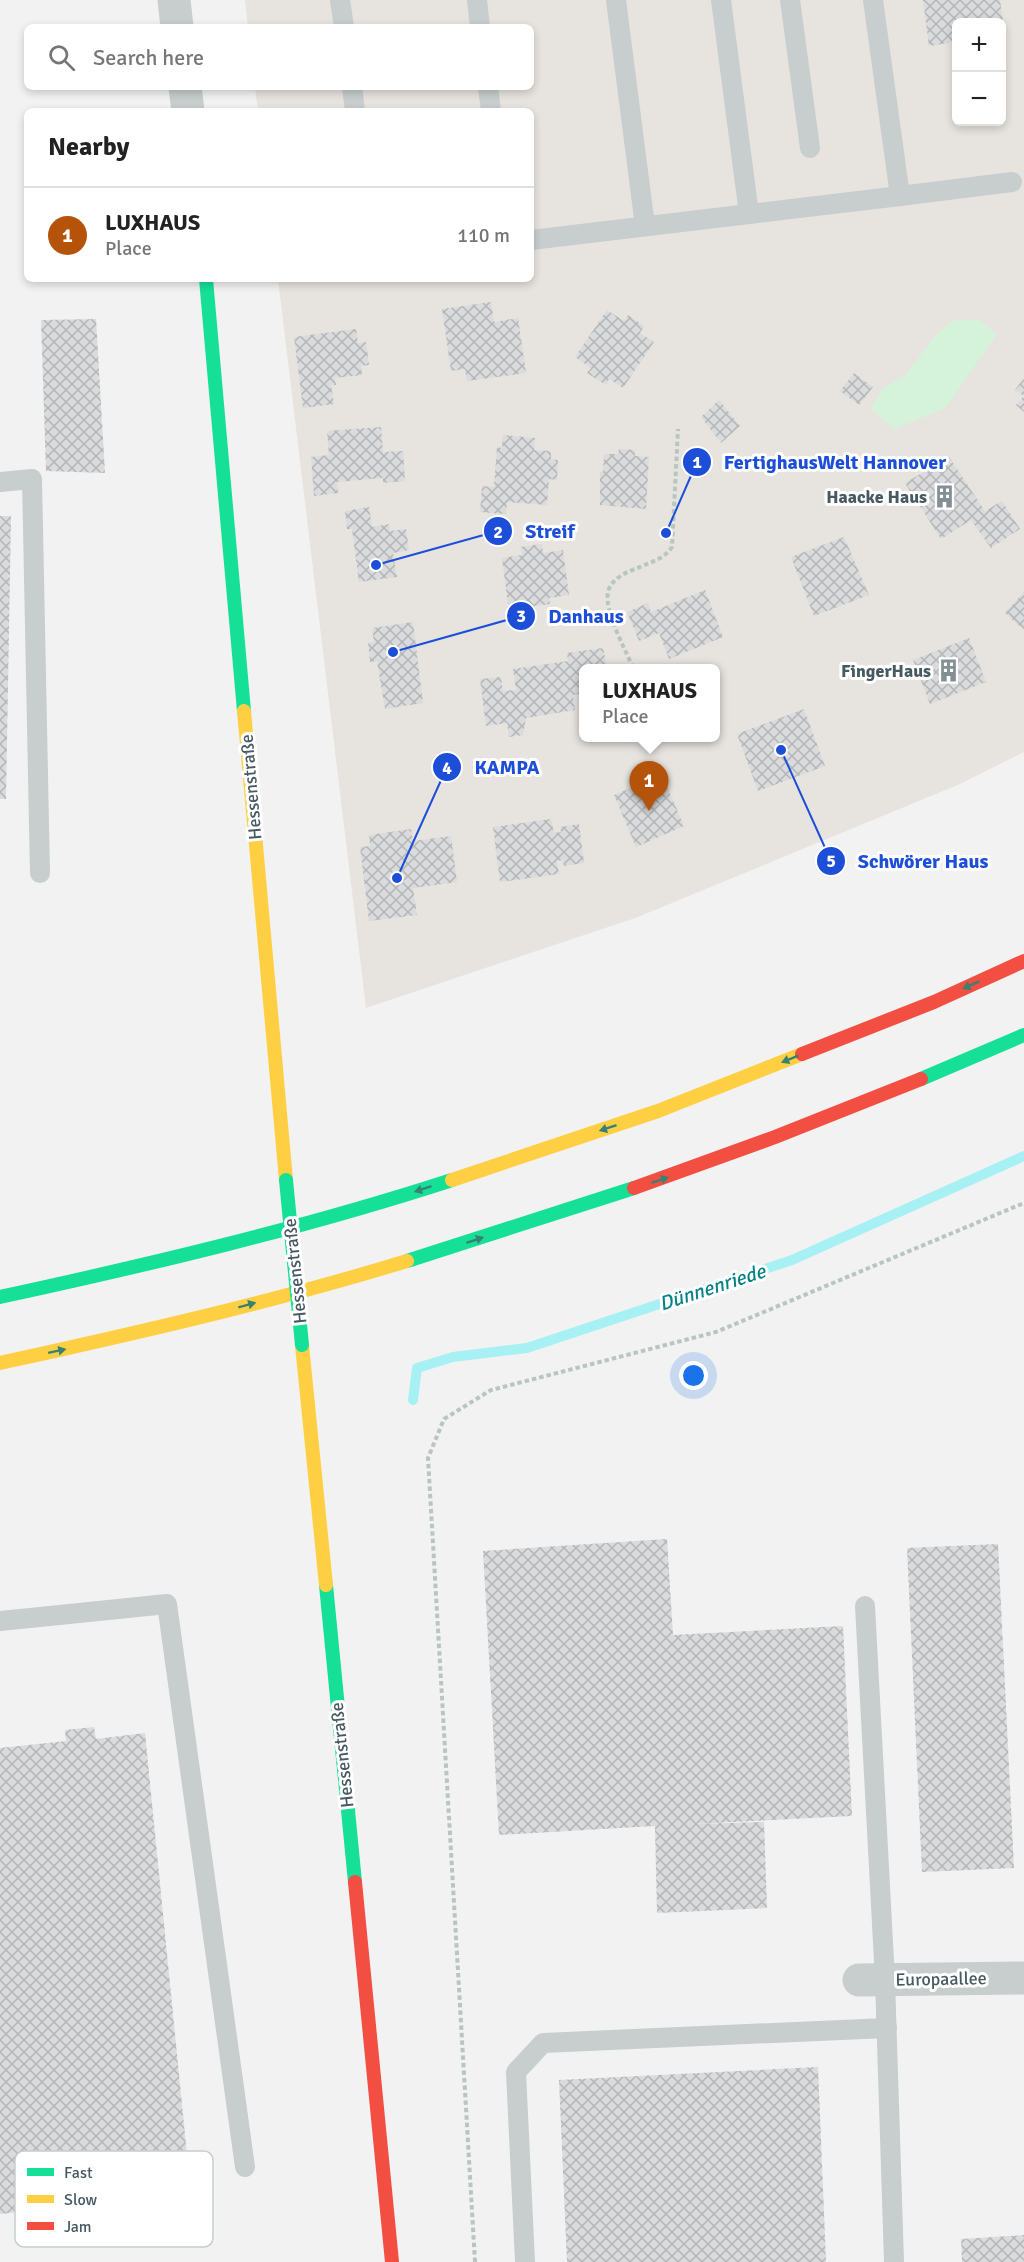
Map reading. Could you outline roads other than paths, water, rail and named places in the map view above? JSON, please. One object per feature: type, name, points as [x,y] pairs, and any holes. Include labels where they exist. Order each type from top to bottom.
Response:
[{"type":"main road","name":"Hessenstraße","points":[[206,282],[286,1180],[392,2262]]},
{"type":"main road","points":[[0,1297],[107,1274],[378,1204],[658,1111],[934,1002],[1024,961]]},
{"type":"main road","points":[[0,1363],[120,1338],[401,1264],[681,1173],[966,1061],[1024,1035]]},
{"type":"street","points":[[174,0],[177,24]]},
{"type":"street","points":[[190,0],[192,24]]},
{"type":"street","points":[[185,90],[188,108]]},
{"type":"street","points":[[194,90],[195,108]]},
{"type":"street","name":"Europaallee","points":[[872,1980],[1024,1978]]},
{"type":"lane","points":[[340,0],[344,24]]},
{"type":"lane","points":[[477,0],[480,24]]},
{"type":"lane","points":[[616,0],[645,225]]},
{"type":"lane","points":[[721,0],[749,214]]},
{"type":"lane","points":[[790,0],[810,148]]},
{"type":"lane","points":[[873,0],[900,196]]},
{"type":"lane","points":[[352,90],[355,108]]},
{"type":"lane","points":[[488,90],[491,108]]},
{"type":"lane","points":[[534,240],[1012,182]]},
{"type":"lane","points":[[0,482],[32,479],[40,873]]},
{"type":"lane","points":[[0,1621],[167,1604],[245,2167]]},
{"type":"lane","points":[[866,1606],[872,1980],[887,2028],[894,2262]]},
{"type":"lane","points":[[525,2262],[516,2072],[543,2043],[887,2028]]},
{"type":"waterway","name":"Dünnenriede","points":[[413,1400],[417,1368],[453,1357],[527,1348],[792,1260],[1024,1156]]},
{"type":"place","name":"Haacke Haus","points":[[945,497]]},
{"type":"place","name":"FertighausWelt Hannover","points":[[666,533]]},
{"type":"place","name":"Streif","points":[[376,565]]},
{"type":"place","name":"Danhaus","points":[[393,652]]},
{"type":"place","name":"FingerHaus","points":[[949,671]]},
{"type":"place","name":"Schwörer Haus","points":[[781,750]]},
{"type":"place","name":"LUXHAUS","points":[[649,811]]},
{"type":"place","name":"KAMPA","points":[[397,878]]}]
